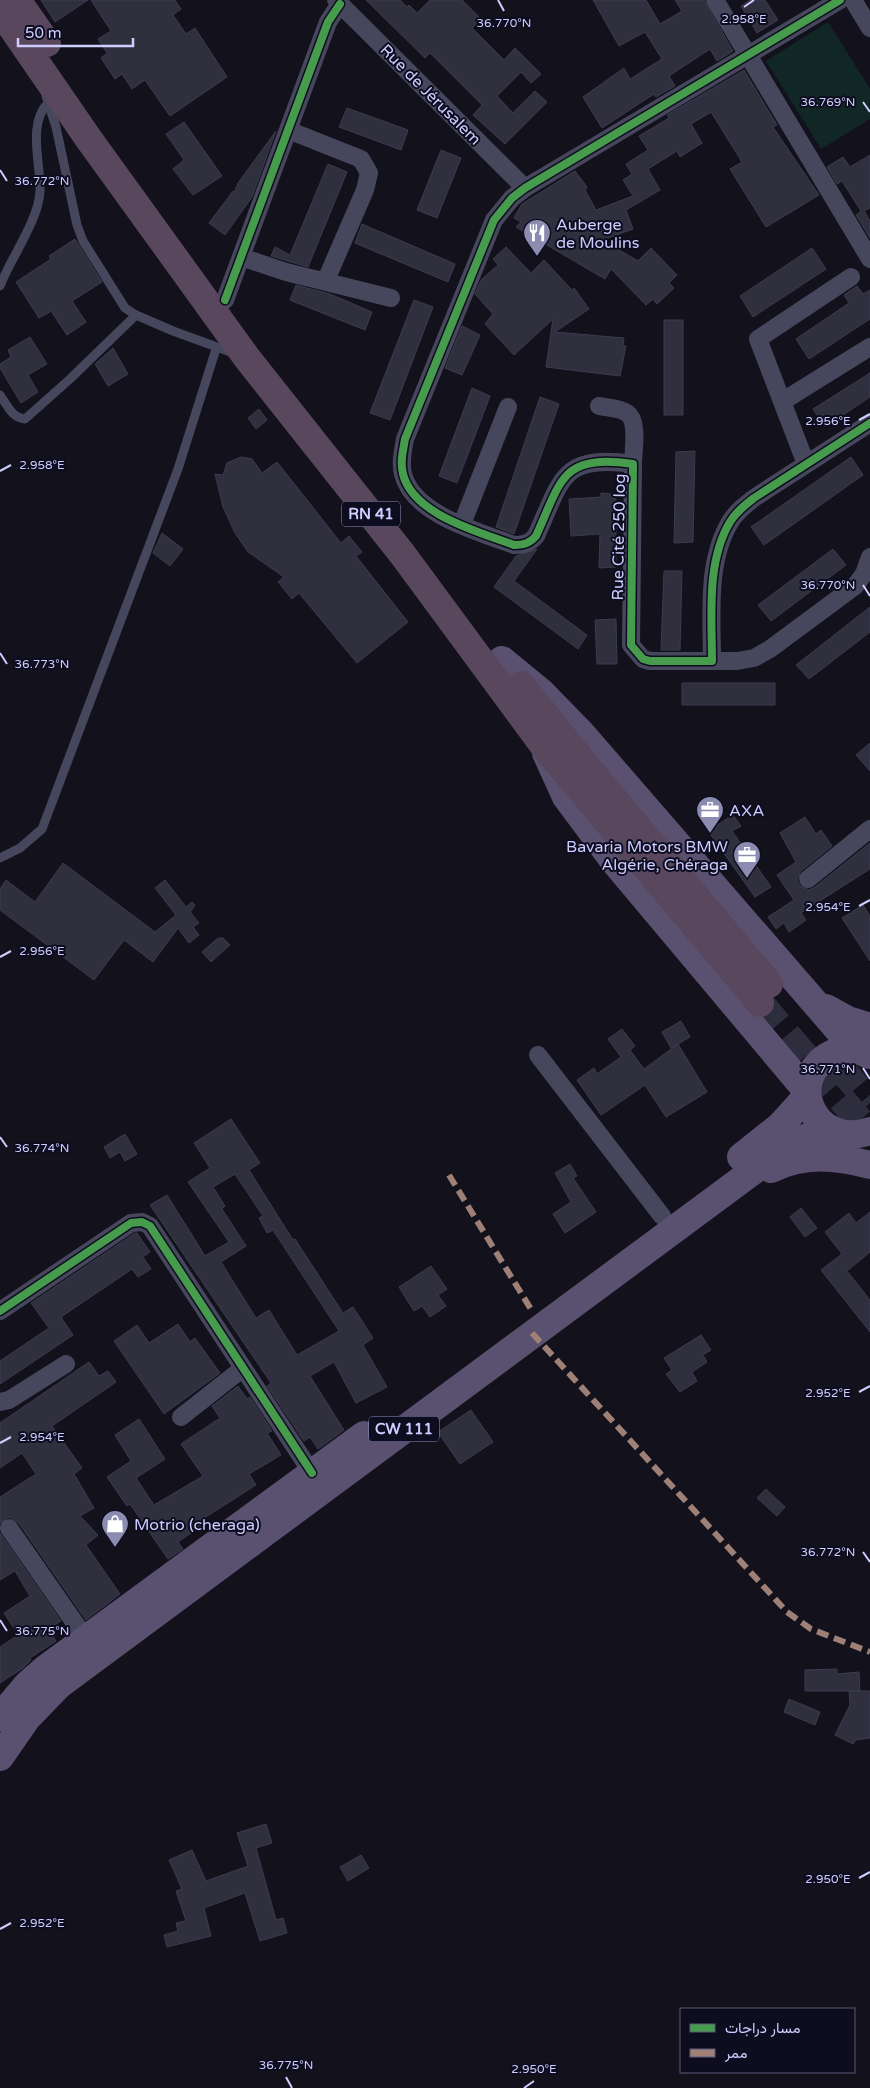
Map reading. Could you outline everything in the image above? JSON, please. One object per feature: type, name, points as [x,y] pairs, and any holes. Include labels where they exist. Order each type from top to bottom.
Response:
[{"type":"highway","name":"RN 41","points":[[0,10],[88,138],[247,358],[403,555],[544,745],[765,993],[502,660],[417,545],[225,300],[17,0]]},
{"type":"main road","points":[[502,660],[541,692],[570,721],[811,998],[862,1052]]},
{"type":"main road","points":[[544,745],[559,784],[589,829],[648,903],[807,1093],[812,1112],[849,1132],[870,1163]]},
{"type":"main road","points":[[811,998],[844,1018],[870,1026]]},
{"type":"main road","points":[[807,1093],[810,1077],[817,1065],[828,1056],[841,1050],[862,1052]]},
{"type":"main road","name":"CW 111","points":[[0,1756],[10,1711],[46,1669],[770,1135],[807,1093]]},
{"type":"main road","name":"CW 111","points":[[10,1711],[59,1685],[782,1150],[810,1135],[849,1132]]},
{"type":"main road","points":[[725,1192],[779,1166],[801,1159],[835,1157],[870,1163]]},
{"type":"street","points":[[715,0],[870,259]]},
{"type":"street","name":"Rue Cité 250 log","points":[[633,464],[605,460],[583,464],[573,469],[564,477],[536,536],[531,542],[523,545],[514,545],[424,506],[411,492],[403,475],[402,459],[406,439],[494,220],[512,198],[525,188],[840,0]]},
{"type":"street","points":[[853,0],[870,28]]},
{"type":"street","points":[[225,300],[328,22],[338,2]]},
{"type":"street","name":"Rue de Jérusalem","points":[[338,2],[525,188]]},
{"type":"street","points":[[288,130],[361,159],[369,173],[365,190],[326,280]]},
{"type":"street","points":[[241,257],[286,272],[326,280],[390,298]]},
{"type":"street","points":[[806,464],[758,339],[851,277]]},
{"type":"street","points":[[783,401],[870,347]]},
{"type":"street","name":"Rue Cité 250 log","points":[[599,406],[622,410],[631,417],[633,427],[631,645],[643,659],[650,661],[712,662]]},
{"type":"street","points":[[462,524],[508,407]]},
{"type":"street","points":[[870,423],[754,498],[738,510],[730,522],[723,538],[713,585],[712,662],[746,660],[770,649],[856,586],[864,574],[870,557]]},
{"type":"street","points":[[808,879],[870,829]]},
{"type":"street","points":[[538,1055],[662,1216]]},
{"type":"street","points":[[0,1311],[131,1223],[142,1222],[150,1226],[312,1473]]},
{"type":"street","points":[[0,1402],[9,1400],[66,1364]]},
{"type":"street","points":[[181,1417],[242,1368]]},
{"type":"street","points":[[9,1528],[86,1639]]},
{"type":"lane","points":[[30,51],[56,127],[77,225],[83,241],[116,296],[125,308],[136,315],[216,349],[247,358]]},
{"type":"lane","points":[[0,286],[32,220],[40,193],[37,125],[42,109],[48,103]]},
{"type":"lane","points":[[0,395],[12,413],[19,418],[25,419],[70,379],[136,315]]},
{"type":"lane","points":[[0,858],[20,848],[42,829],[174,478],[216,349]]},
{"type":"green space","points":[[828,22],[870,89],[870,119],[821,149],[766,61]]},
{"type":"building","points":[[41,0],[88,0],[55,22]]},
{"type":"building","points":[[91,0],[175,0],[181,9],[173,15],[186,34],[195,28],[227,77],[170,116],[145,80],[132,89],[122,74],[115,79],[101,58],[107,53],[98,39],[111,31]]},
{"type":"building","points":[[366,0],[400,0],[417,13],[430,0],[462,0],[481,19],[472,28],[504,60],[515,48],[541,74],[531,83],[521,72],[497,96],[513,113],[535,91],[547,102],[505,144],[473,115],[482,105],[430,53],[425,58]]},
{"type":"building","points":[[593,0],[646,0],[660,24],[682,11],[675,0],[704,0],[733,51],[717,61],[710,49],[669,76],[675,86],[656,97],[654,94],[602,128],[583,97],[624,68],[630,79],[662,59],[645,32],[619,46]]},
{"type":"building","points":[[750,0],[765,0],[778,20],[757,33],[741,6]]},
{"type":"building","points":[[744,70],[777,125],[773,127],[819,195],[766,227],[730,169],[742,162],[711,112],[691,124],[702,143],[680,157],[677,151],[648,169],[660,190],[626,210],[633,229],[602,240],[638,261],[651,248],[677,275],[669,283],[674,288],[657,304],[653,299],[646,305],[611,269],[605,279],[516,227],[521,222],[514,218],[522,204],[575,171],[587,187],[585,190],[596,210],[633,196],[623,180],[632,174],[626,164],[648,150],[639,136],[669,118],[667,115]]},
{"type":"building","points":[[347,108],[408,130],[401,150],[339,127]]},
{"type":"building","points":[[184,122],[222,176],[193,195],[173,169],[184,160],[166,134]]},
{"type":"building","points":[[276,131],[252,197],[225,235],[209,223],[233,191],[234,193],[238,183]]},
{"type":"building","points":[[441,150],[461,158],[437,218],[417,210]]},
{"type":"building","points":[[870,155],[870,208],[864,211],[870,221],[870,238],[856,215],[861,211],[842,181],[837,184],[827,167],[843,157],[850,167]]},
{"type":"building","points":[[328,164],[347,172],[308,267],[271,256],[275,247],[290,255]]},
{"type":"building","points":[[362,224],[455,264],[448,282],[355,243]]},
{"type":"building","points":[[75,239],[102,282],[72,301],[86,322],[67,335],[51,311],[39,318],[16,282],[51,259],[49,256]]},
{"type":"building","points":[[506,247],[531,273],[544,260],[572,290],[574,288],[589,309],[555,332],[624,338],[623,346],[626,346],[620,376],[546,367],[553,319],[514,355],[485,324],[493,314],[475,294],[481,280],[498,265],[493,259]]},
{"type":"building","points":[[812,248],[826,269],[753,317],[740,296]]},
{"type":"building","points":[[296,285],[330,294],[372,312],[365,330],[290,300]]},
{"type":"building","points":[[857,286],[863,294],[870,290],[870,319],[809,359],[796,339],[849,303],[844,295]]},
{"type":"building","points":[[414,300],[433,307],[390,420],[370,413]]},
{"type":"building","points":[[664,320],[683,320],[683,415],[664,415]]},
{"type":"building","points":[[462,326],[480,335],[462,375],[445,368]]},
{"type":"building","points":[[30,337],[47,364],[28,375],[38,392],[21,403],[0,368],[0,364],[11,357],[8,350]]},
{"type":"building","points":[[113,348],[128,374],[108,386],[95,364]]},
{"type":"building","points":[[870,373],[870,397],[825,427],[813,409]]},
{"type":"building","points":[[472,388],[490,396],[457,483],[439,476]]},
{"type":"building","points":[[540,397],[559,404],[514,534],[496,527]]},
{"type":"building","points":[[259,409],[267,420],[256,429],[248,418]]},
{"type":"building","points":[[695,451],[693,542],[674,543],[676,452]]},
{"type":"building","points":[[241,457],[252,459],[262,473],[277,462],[341,543],[349,536],[362,552],[356,556],[408,622],[357,663],[299,593],[292,599],[278,582],[284,577],[248,552],[235,533],[223,507],[215,474],[223,475],[227,463]]},
{"type":"building","points":[[851,457],[863,475],[764,545],[751,527]]},
{"type":"building","points":[[601,493],[611,494],[612,498],[616,499],[616,567],[599,568],[600,534],[571,536],[569,499],[601,497]]},
{"type":"building","points":[[162,533],[183,549],[170,566],[153,553]]},
{"type":"building","points":[[537,549],[514,581],[587,635],[578,649],[494,587],[516,556]]},
{"type":"building","points":[[833,549],[846,565],[771,621],[758,605]]},
{"type":"building","points":[[664,571],[682,571],[680,650],[661,650]]},
{"type":"building","points":[[870,607],[870,632],[809,679],[796,665]]},
{"type":"building","points":[[616,619],[617,664],[597,664],[595,620]]},
{"type":"building","points":[[682,683],[775,683],[775,705],[682,705]]},
{"type":"building","points":[[870,743],[870,771],[856,755]]},
{"type":"building","points":[[733,815],[741,826],[732,831],[771,887],[755,897],[708,831]]},
{"type":"building","points":[[805,817],[816,834],[821,830],[832,846],[801,871],[797,880],[800,886],[809,890],[815,887],[870,843],[870,869],[801,913],[806,920],[789,932],[784,923],[776,929],[768,917],[794,900],[777,875],[796,862],[780,833]]},
{"type":"building","points":[[63,863],[155,932],[176,915],[155,888],[165,880],[186,907],[192,902],[195,905],[190,912],[199,923],[193,927],[199,935],[189,943],[178,928],[153,962],[124,940],[94,980],[0,910],[0,889],[6,880],[35,902]]},
{"type":"building","points":[[863,905],[870,916],[870,961],[842,918]]},
{"type":"building","points":[[218,938],[223,938],[230,945],[211,962],[202,952]]},
{"type":"building","points":[[681,1021],[690,1037],[671,1048],[662,1032]]},
{"type":"building","points":[[622,1029],[635,1046],[630,1050],[644,1069],[678,1044],[707,1092],[666,1117],[645,1085],[601,1115],[577,1080],[594,1068],[597,1074],[621,1057],[608,1039]]},
{"type":"building","points":[[231,1119],[260,1163],[249,1170],[293,1240],[295,1239],[343,1313],[353,1307],[373,1338],[363,1345],[387,1387],[356,1403],[334,1362],[310,1376],[344,1430],[318,1449],[310,1437],[304,1441],[267,1386],[271,1383],[150,1205],[167,1195],[205,1256],[229,1242],[188,1182],[210,1168],[194,1143]],"holes":[[[235,1174],[263,1216],[259,1218],[267,1233],[273,1230],[339,1331],[297,1355],[269,1310],[256,1318],[221,1262],[246,1246],[222,1209],[225,1206],[213,1187]]]},
{"type":"building","points":[[125,1134],[137,1154],[125,1161],[120,1152],[110,1158],[104,1147]]},
{"type":"building","points":[[570,1164],[577,1176],[573,1178],[596,1212],[565,1233],[553,1214],[571,1202],[555,1173]]},
{"type":"building","points":[[801,1208],[817,1228],[805,1237],[790,1217]]},
{"type":"building","points":[[870,1212],[870,1252],[847,1271],[870,1300],[870,1332],[821,1270],[842,1254],[825,1232],[849,1213],[856,1223]]},
{"type":"building","points":[[137,1233],[150,1252],[143,1257],[151,1269],[138,1277],[132,1269],[61,1317],[73,1335],[0,1384],[0,1361],[49,1328],[31,1303]]},
{"type":"building","points":[[431,1266],[447,1289],[438,1295],[446,1306],[430,1317],[422,1306],[414,1311],[399,1287]]},
{"type":"building","points":[[178,1324],[190,1342],[195,1338],[220,1373],[164,1414],[114,1341],[137,1325],[149,1343]]},
{"type":"building","points":[[701,1335],[711,1350],[703,1355],[707,1362],[692,1372],[697,1381],[680,1392],[666,1374],[672,1370],[664,1358]]},
{"type":"building","points":[[89,1362],[99,1376],[108,1371],[116,1382],[52,1426],[82,1468],[74,1474],[94,1508],[80,1516],[98,1535],[86,1545],[120,1594],[86,1620],[18,1522],[9,1517],[0,1523],[0,1497],[36,1474],[22,1453],[0,1468],[0,1423]]},
{"type":"building","points":[[238,1386],[247,1399],[250,1397],[272,1431],[267,1433],[281,1455],[249,1474],[256,1485],[201,1520],[204,1524],[178,1542],[183,1549],[168,1559],[130,1504],[127,1506],[107,1477],[131,1461],[115,1435],[139,1419],[165,1459],[136,1478],[154,1505],[203,1476],[181,1444],[220,1418],[212,1406]]},
{"type":"building","points":[[471,1410],[493,1442],[460,1464],[438,1432]]},
{"type":"building","points":[[766,1489],[785,1507],[777,1516],[757,1498]]},
{"type":"building","points":[[0,1533],[61,1621],[48,1629],[56,1641],[30,1658],[31,1660],[23,1668],[0,1683],[0,1647],[18,1635],[4,1613],[30,1596],[15,1571],[0,1580]]},
{"type":"building","points":[[837,1669],[837,1674],[859,1672],[860,1691],[805,1691],[805,1670]]},
{"type":"building","points":[[849,1691],[870,1691],[870,1738],[856,1740],[853,1744],[835,1735],[850,1705]]},
{"type":"building","points":[[789,1699],[820,1712],[815,1725],[784,1712]]},
{"type":"building","points":[[266,1824],[272,1843],[256,1848],[276,1920],[283,1918],[287,1933],[260,1941],[245,1893],[204,1908],[211,1936],[167,1947],[164,1935],[178,1931],[176,1923],[186,1921],[176,1891],[182,1889],[169,1860],[192,1850],[206,1881],[248,1866],[237,1833]]},
{"type":"building","points":[[361,1855],[369,1868],[348,1881],[340,1867]]},
{"type":"tunnel","points":[[760,1003],[870,1133]]},
{"type":"tunnel","points":[[839,1066],[870,1103]]},
{"type":"marked path","points":[[449,1175],[532,1311]]},
{"type":"marked path","points":[[532,1333],[787,1612],[811,1629],[870,1652]]},
{"type":"cycle path","points":[[840,0],[525,188],[512,198],[494,220],[405,439],[402,470],[409,488],[420,501],[434,511],[467,528],[514,545],[521,545],[536,536],[559,486],[567,475],[578,467],[591,463],[609,462],[633,464],[631,645],[643,659],[650,661],[712,661],[711,608],[714,572],[722,538],[732,518],[754,498],[870,423]]},
{"type":"cycle path","points":[[225,300],[328,22],[340,4]]},
{"type":"cycle path","points":[[0,1311],[131,1223],[142,1222],[150,1226],[312,1473]]},
{"type":"place","name":"Auberge de Moulins","points":[[537,257]]},
{"type":"place","name":"AXA","points":[[710,834]]},
{"type":"place","name":"Bavaria Motors BMW Algérie, Chéraga","points":[[747,879]]},
{"type":"place","name":"Motrio (cheraga)","points":[[115,1548]]}]
